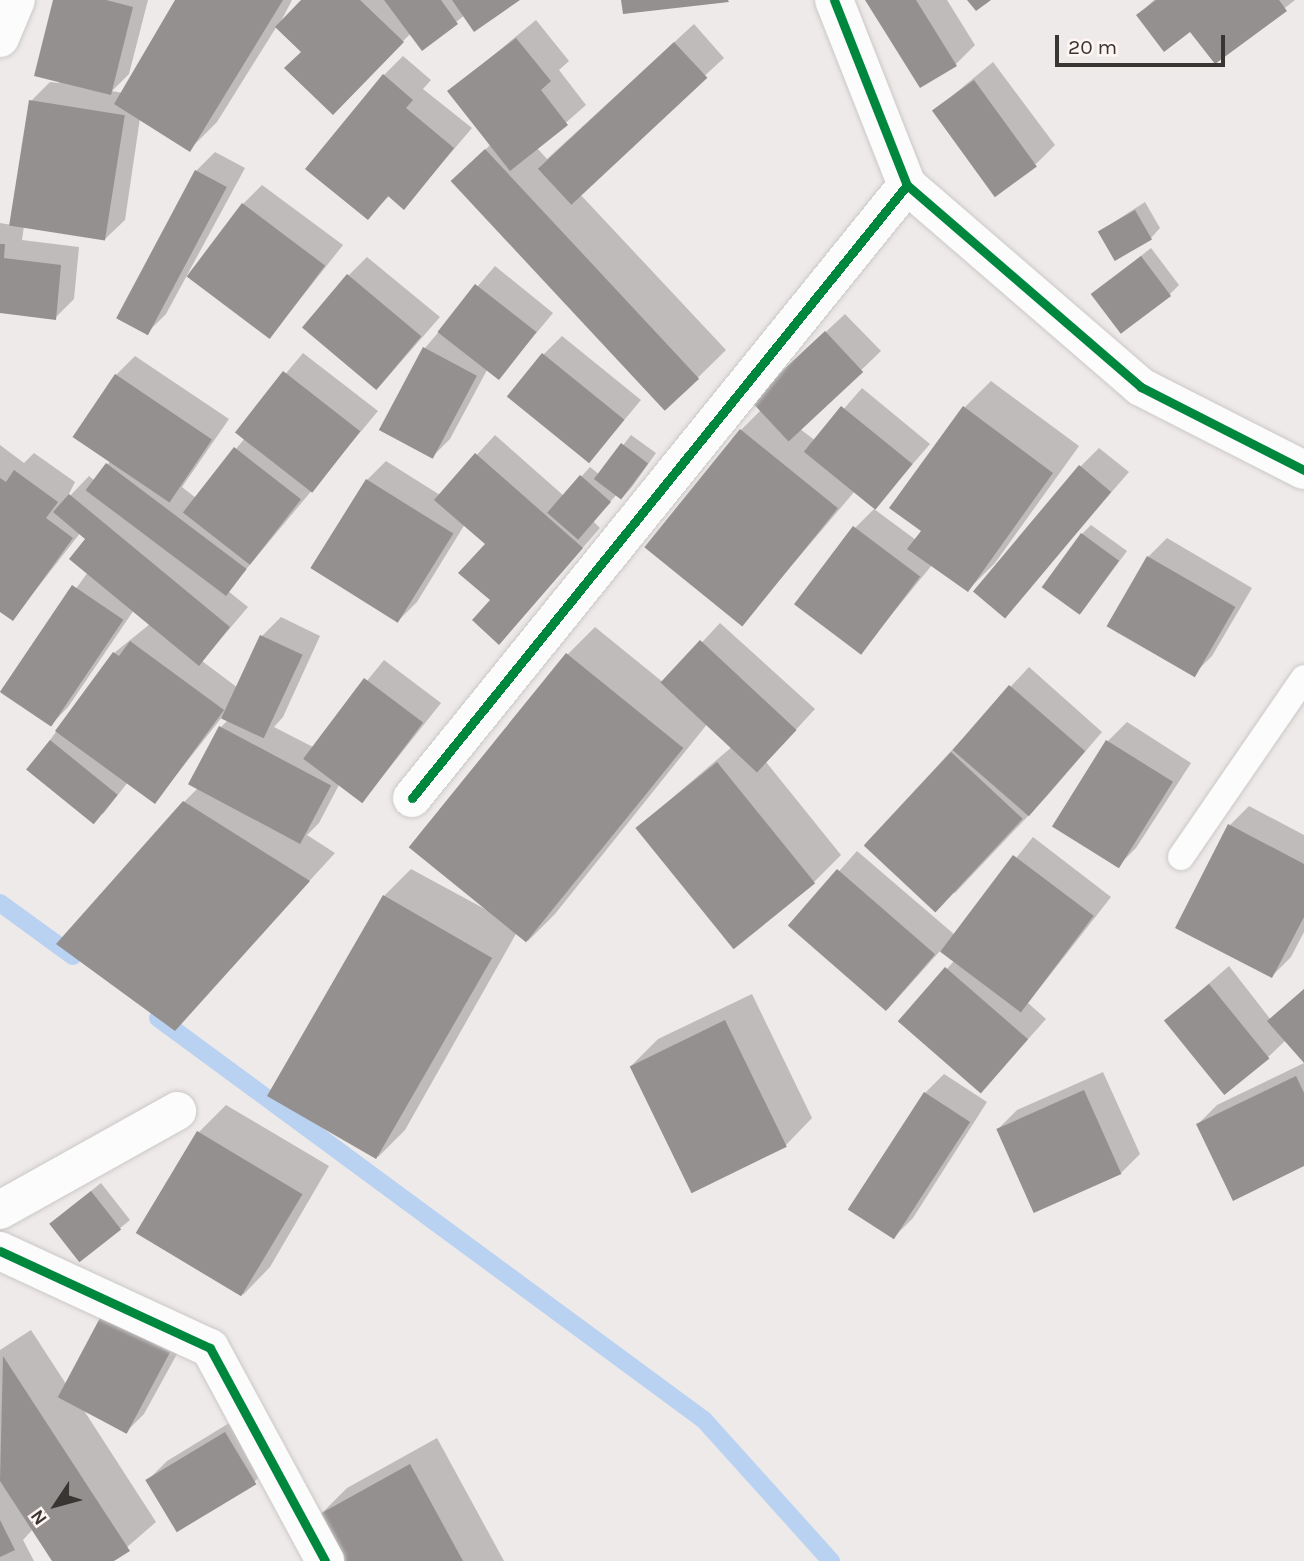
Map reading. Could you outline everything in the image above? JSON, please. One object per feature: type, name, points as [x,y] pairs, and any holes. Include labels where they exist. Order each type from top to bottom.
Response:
[{"type":"street","points":[[0,37],[16,0]]},
{"type":"street","points":[[834,0],[907,185],[1141,387],[1304,470]]},
{"type":"street","points":[[412,798],[907,185]]},
{"type":"street","points":[[0,1210],[177,1111]]},
{"type":"street","points":[[0,1251],[210,1348],[325,1561]]},
{"type":"lane","points":[[1181,858],[1304,678]]},
{"type":"building","points":[[53,0],[106,0],[133,7],[111,95],[34,76]]},
{"type":"building","points":[[175,0],[283,0],[190,152],[114,104]]},
{"type":"building","points":[[301,0],[360,0],[404,42],[333,115],[284,68],[301,52],[275,27]]},
{"type":"building","points":[[384,0],[441,0],[458,24],[422,51]]},
{"type":"building","points":[[452,0],[520,0],[474,32]]},
{"type":"building","points":[[621,0],[728,0],[729,2],[623,14]]},
{"type":"building","points":[[865,0],[916,0],[957,66],[920,88]]},
{"type":"building","points":[[967,0],[991,0],[976,11]]},
{"type":"building","points":[[1156,0],[1279,0],[1287,11],[1215,64],[1190,32],[1164,52],[1136,15]]},
{"type":"building","points":[[516,38],[551,81],[541,90],[568,125],[510,171],[447,91]]},
{"type":"building","points":[[674,42],[707,78],[571,205],[538,169]]},
{"type":"building","points":[[383,74],[413,100],[406,108],[454,148],[404,210],[388,196],[368,220],[305,169]]},
{"type":"building","points":[[974,80],[1037,167],[995,197],[932,111]]},
{"type":"building","points":[[29,100],[125,115],[105,241],[9,225]]},
{"type":"building","points":[[485,149],[699,379],[665,411],[451,181]]},
{"type":"building","points":[[195,170],[227,187],[148,335],[116,318]]},
{"type":"building","points":[[242,203],[325,266],[270,339],[187,276]]},
{"type":"building","points":[[1135,210],[1152,239],[1115,261],[1098,232]]},
{"type":"building","points":[[0,244],[5,244],[4,258],[61,265],[56,320],[0,313]]},
{"type":"building","points":[[1141,256],[1171,296],[1121,334],[1091,294]]},
{"type":"building","points":[[347,274],[421,336],[376,390],[302,328]]},
{"type":"building","points":[[475,284],[536,332],[499,380],[437,332]]},
{"type":"building","points":[[825,331],[863,372],[789,442],[750,401]]},
{"type":"building","points":[[423,347],[477,376],[433,459],[379,430]]},
{"type":"building","points":[[542,353],[624,420],[589,463],[507,397]]},
{"type":"building","points":[[283,371],[360,431],[312,493],[235,432]]},
{"type":"building","points":[[115,374],[212,439],[169,502],[73,437]]},
{"type":"building","points":[[841,406],[912,464],[875,510],[804,452]]},
{"type":"building","points":[[963,406],[1053,473],[968,592],[907,549],[921,531],[889,508]]},
{"type":"building","points":[[740,429],[838,508],[742,626],[644,547]]},
{"type":"building","points":[[621,443],[648,463],[621,499],[594,479]]},
{"type":"building","points":[[234,447],[301,499],[250,565],[183,512]]},
{"type":"building","points":[[475,453],[583,548],[499,645],[472,620],[490,600],[458,573],[485,544],[434,500]]},
{"type":"building","points":[[106,463],[247,569],[226,596],[86,490]]},
{"type":"building","points":[[1079,465],[1111,492],[1005,618],[973,591]]},
{"type":"building","points":[[14,470],[58,502],[46,518],[73,538],[13,621],[0,612],[0,478],[6,482]]},
{"type":"building","points":[[580,475],[611,502],[578,540],[547,513]]},
{"type":"building","points":[[366,479],[453,534],[398,623],[310,568]]},
{"type":"building","points":[[69,494],[230,627],[199,666],[69,559],[85,539],[53,512]]},
{"type":"building","points":[[853,526],[920,577],[861,655],[794,604]]},
{"type":"building","points":[[1081,533],[1119,561],[1080,615],[1042,587]]},
{"type":"building","points":[[1147,556],[1235,607],[1195,677],[1106,626]]},
{"type":"building","points":[[72,585],[123,620],[51,727],[0,692]]},
{"type":"building","points":[[260,635],[303,655],[264,738],[221,718]]},
{"type":"building","points":[[700,640],[797,730],[757,772],[660,682]]},
{"type":"building","points":[[130,641],[224,710],[155,804],[55,731],[113,652],[119,656]]},
{"type":"building","points":[[566,653],[683,748],[526,942],[409,847]]},
{"type":"building","points":[[364,678],[423,723],[362,803],[303,759]]},
{"type":"building","points":[[1009,685],[1085,751],[1029,816],[953,750]]},
{"type":"building","points":[[219,726],[331,786],[300,844],[188,784]]},
{"type":"building","points":[[50,740],[118,795],[94,824],[26,770]]},
{"type":"building","points":[[1106,740],[1173,782],[1119,868],[1052,827]]},
{"type":"building","points":[[951,752],[1023,819],[935,912],[864,846]]},
{"type":"building","points":[[717,762],[815,883],[734,949],[635,828]]},
{"type":"building","points":[[183,801],[310,881],[175,1031],[56,944]]},
{"type":"building","points":[[1228,824],[1304,864],[1304,917],[1272,978],[1175,928]]},
{"type":"building","points":[[1013,855],[1094,916],[1021,1012],[940,952]]},
{"type":"building","points":[[837,869],[935,954],[886,1011],[788,926]]},
{"type":"building","points":[[383,895],[492,958],[376,1159],[267,1096]]},
{"type":"building","points":[[945,967],[1028,1039],[981,1094],[898,1021]]},
{"type":"building","points":[[1209,984],[1269,1059],[1224,1095],[1164,1021]]},
{"type":"building","points":[[1304,989],[1304,1063],[1267,1021]]},
{"type":"building","points":[[725,1020],[787,1147],[692,1193],[630,1066]]},
{"type":"building","points":[[1296,1076],[1304,1093],[1304,1166],[1233,1201],[1196,1124]]},
{"type":"building","points":[[1084,1090],[1121,1174],[1034,1213],[996,1129]]},
{"type":"building","points":[[924,1092],[970,1122],[894,1239],[848,1209]]},
{"type":"building","points":[[197,1131],[302,1194],[241,1296],[136,1233]]},
{"type":"building","points":[[91,1191],[121,1230],[79,1262],[49,1224]]},
{"type":"building","points":[[101,1316],[170,1353],[127,1434],[58,1397]]},
{"type":"building","points":[[3,1356],[130,1551],[114,1561],[52,1561],[0,1481]]},
{"type":"building","points":[[225,1432],[256,1484],[177,1532],[145,1480]]},
{"type":"building","points":[[410,1464],[463,1561],[343,1561],[318,1515]]},
{"type":"building","points":[[0,1520],[15,1550],[0,1557]]},
{"type":"waterway","points":[[0,903],[73,956]]},
{"type":"waterway","points":[[158,1018],[704,1420],[831,1561]]},
{"type":"cycle path","points":[[834,0],[907,185],[1141,387],[1304,470]]},
{"type":"cycle path","points":[[412,798],[907,185]]},
{"type":"cycle path","points":[[0,1251],[210,1348],[325,1561]]}]
